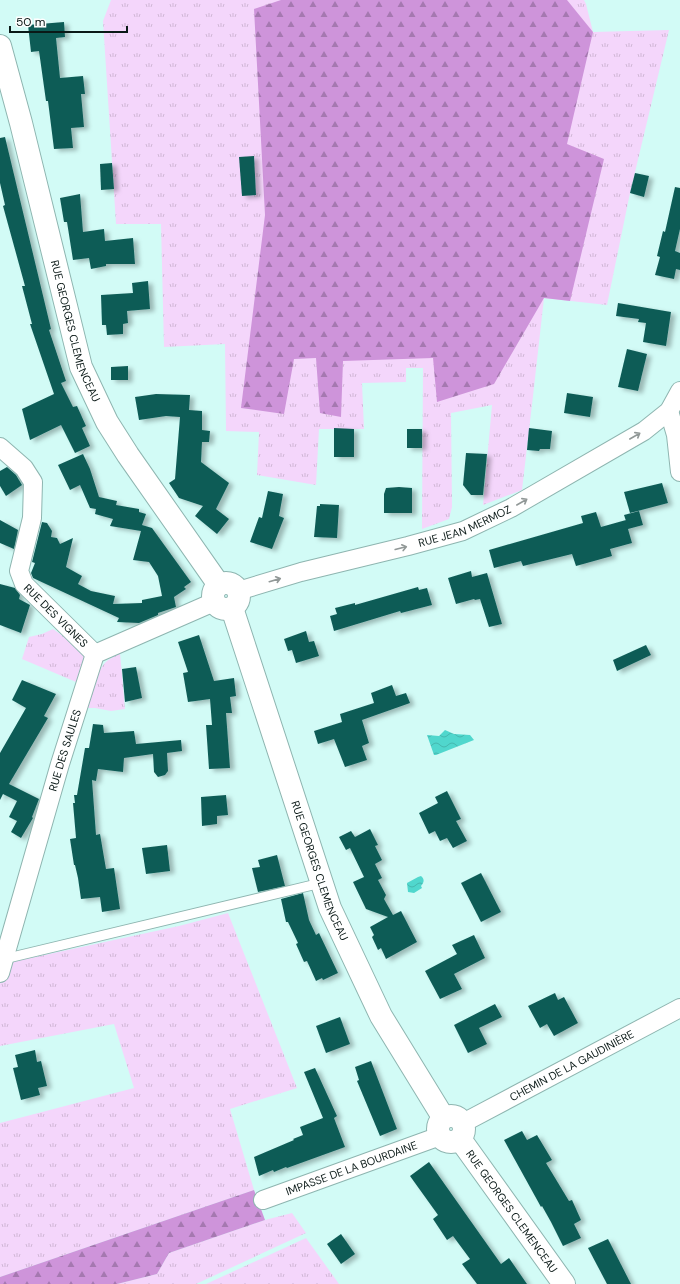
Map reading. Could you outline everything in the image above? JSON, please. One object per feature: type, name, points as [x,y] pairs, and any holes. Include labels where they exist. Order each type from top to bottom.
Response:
[{"type":"street","name":"RUE GEORGES CLEMENCEAU","points":[[0,46],[21,123],[81,367],[107,422],[128,455],[226,596],[330,908],[381,1016],[452,1129],[564,1284]]},
{"type":"street","name":"RUE JEAN MERMOZ","points":[[226,596],[301,572],[408,546],[463,530],[511,508],[644,431],[669,412],[680,391]]},
{"type":"street","points":[[669,412],[676,435],[680,472]]},
{"type":"street","name":"RUE DES VIGNES","points":[[0,447],[24,468],[33,482],[32,518],[19,572],[24,584],[95,654]]},
{"type":"street","points":[[95,654],[226,596]]},
{"type":"street","name":"RUE DES SAULES","points":[[2,966],[60,764],[95,654]]},
{"type":"street","name":"CHEMIN DE LA GAUDINIÈRE","points":[[452,1129],[680,1008]]},
{"type":"street","name":"IMPASSE DE LA BOURDAINE","points":[[263,1200],[452,1129]]},
{"type":"lane","points":[[2,966],[322,883]]},
{"type":"green space","points":[[111,0],[584,0],[593,32],[669,30],[630,193],[607,305],[544,298],[522,490],[483,505],[492,405],[451,413],[452,507],[449,519],[422,529],[423,368],[406,368],[406,382],[362,383],[364,429],[319,429],[316,485],[257,475],[259,432],[226,431],[225,344],[164,347],[161,224],[116,224],[103,21]]},
{"type":"green space","points":[[281,0],[567,0],[593,32],[567,144],[604,159],[570,301],[544,298],[494,384],[437,402],[433,358],[343,361],[341,417],[320,413],[316,358],[294,359],[284,414],[241,408],[265,215],[254,9]]},
{"type":"green space","points":[[53,629],[90,655],[76,682],[22,659],[29,637],[42,634]]},
{"type":"green space","points":[[120,653],[125,709],[111,711],[86,708],[96,680],[104,664]]},
{"type":"green space","points":[[228,913],[297,1088],[230,1109],[254,1190],[0,1277],[0,1123],[134,1088],[114,1024],[0,1046],[0,952],[12,962],[179,926]]},
{"type":"green space","points":[[254,1190],[265,1220],[169,1253],[157,1274],[117,1284],[0,1284],[0,1277]]},
{"type":"green space","points":[[292,1213],[306,1233],[196,1284],[117,1284],[157,1274],[169,1253],[265,1220]]},
{"type":"green space","points":[[306,1238],[339,1284],[206,1284]]},
{"type":"water","points":[[445,730],[454,734],[470,735],[474,740],[434,755],[427,735],[439,736]]},
{"type":"water","points":[[421,876],[424,880],[421,886],[422,888],[414,893],[408,892],[407,883]]},
{"type":"building","points":[[64,22],[65,37],[56,38],[60,78],[83,76],[85,94],[81,94],[84,127],[71,128],[73,148],[54,149],[48,101],[46,101],[39,51],[31,52],[28,25]]},
{"type":"building","points":[[5,137],[51,329],[49,330],[66,381],[61,383],[73,407],[77,406],[86,426],[82,428],[90,446],[75,453],[61,425],[30,440],[22,409],[54,394],[30,324],[32,324],[22,286],[25,286],[3,206],[5,205],[0,183],[0,138]]},
{"type":"building","points":[[254,156],[256,195],[242,196],[239,157]]},
{"type":"building","points":[[112,163],[114,189],[101,190],[100,164]]},
{"type":"building","points":[[635,173],[649,176],[644,197],[630,193]]},
{"type":"building","points":[[675,187],[680,188],[680,229],[675,251],[680,253],[680,270],[676,269],[674,279],[655,275],[660,257],[657,256],[663,231],[665,232]]},
{"type":"building","points":[[80,194],[83,232],[104,229],[105,241],[133,238],[135,264],[106,264],[106,266],[91,269],[89,258],[73,260],[67,222],[64,222],[60,198]]},
{"type":"building","points":[[148,281],[150,309],[127,311],[128,323],[123,324],[123,334],[107,335],[106,325],[102,325],[101,295],[133,293],[132,283]]},
{"type":"building","points":[[618,303],[671,312],[666,346],[643,342],[646,323],[638,322],[639,319],[616,316]]},
{"type":"building","points":[[627,349],[647,354],[638,391],[618,387]]},
{"type":"building","points":[[128,366],[128,380],[111,380],[111,367]]},
{"type":"building","points":[[567,393],[593,397],[590,417],[564,413]]},
{"type":"building","points":[[156,394],[190,395],[189,410],[202,411],[202,430],[210,431],[209,442],[202,442],[201,462],[229,483],[216,509],[229,519],[217,534],[195,516],[203,506],[179,498],[169,483],[175,479],[180,417],[166,416],[139,420],[135,397]]},
{"type":"building","points":[[334,428],[354,429],[354,457],[334,457]]},
{"type":"building","points":[[529,428],[552,431],[550,449],[540,449],[539,451],[527,450]]},
{"type":"building","points":[[407,429],[422,429],[422,448],[407,448]]},
{"type":"building","points":[[466,453],[487,454],[483,495],[471,495],[463,485]]},
{"type":"building","points":[[83,454],[90,469],[99,497],[117,501],[116,505],[139,509],[139,512],[146,514],[142,525],[152,528],[191,582],[184,587],[186,589],[174,597],[176,607],[158,613],[158,615],[139,623],[117,622],[119,618],[33,578],[31,573],[35,563],[32,562],[42,522],[47,523],[52,531],[51,537],[57,538],[60,544],[73,538],[66,567],[82,576],[78,584],[91,591],[115,596],[113,604],[142,603],[142,600],[162,596],[158,576],[149,562],[133,560],[141,531],[110,526],[113,519],[95,514],[96,509],[90,508],[80,485],[70,490],[58,465]]},
{"type":"building","points":[[7,467],[16,475],[22,485],[6,496],[0,486],[0,471]]},
{"type":"building","points":[[662,483],[668,503],[630,513],[624,492]]},
{"type":"building","points":[[386,488],[412,488],[412,513],[384,513],[384,494]]},
{"type":"building","points":[[268,491],[283,494],[279,516],[284,518],[272,549],[250,542],[259,517],[262,518]]},
{"type":"building","points":[[320,504],[339,505],[337,538],[314,537],[317,506],[320,506]]},
{"type":"building","points":[[639,511],[643,525],[628,529],[632,543],[610,549],[612,556],[576,566],[572,554],[523,566],[521,561],[494,568],[489,550],[583,523],[581,516],[596,512],[601,527],[626,520],[624,515]]},
{"type":"building","points":[[0,520],[18,530],[14,549],[0,543]]},
{"type":"building","points":[[471,571],[472,577],[487,573],[502,624],[489,627],[480,599],[474,599],[456,604],[448,578]]},
{"type":"building","points":[[0,584],[15,588],[20,595],[19,599],[30,605],[21,633],[0,625]]},
{"type":"building","points":[[418,587],[419,590],[427,588],[432,605],[401,613],[400,611],[334,631],[330,616],[337,614],[335,608],[355,603],[355,605]]},
{"type":"building","points":[[306,631],[309,642],[314,641],[319,656],[296,663],[292,650],[288,651],[284,639]]},
{"type":"building","points":[[199,635],[214,681],[234,678],[236,696],[230,697],[232,713],[226,713],[230,768],[209,769],[206,725],[212,725],[210,699],[188,702],[183,673],[188,672],[178,642]]},
{"type":"building","points":[[646,645],[651,655],[617,671],[613,660]]},
{"type":"building","points":[[136,667],[142,698],[125,702],[122,669]]},
{"type":"building","points":[[22,680],[56,694],[44,716],[48,718],[9,784],[39,799],[32,817],[33,818],[21,838],[11,832],[17,821],[9,817],[17,801],[3,794],[0,800],[0,753],[26,708],[12,700]]},
{"type":"building","points":[[392,685],[396,696],[406,693],[410,703],[362,720],[369,743],[362,746],[367,760],[345,767],[334,739],[318,744],[314,731],[342,722],[340,714],[374,703],[371,693]]},
{"type":"building","points":[[93,724],[103,725],[104,733],[134,731],[136,744],[181,740],[182,751],[167,753],[168,771],[165,775],[158,777],[154,772],[153,754],[124,758],[123,772],[98,769],[96,781],[92,780],[96,835],[100,834],[106,869],[114,868],[120,909],[102,912],[100,897],[81,899],[70,839],[76,838],[73,803],[75,803],[74,795],[77,795],[85,748],[89,748]]},
{"type":"building","points":[[447,791],[461,819],[456,821],[467,841],[453,848],[447,838],[440,841],[435,831],[429,834],[419,813],[438,803],[435,797]]},
{"type":"building","points":[[226,795],[228,815],[217,816],[217,824],[202,826],[201,797]]},
{"type":"building","points":[[370,829],[378,845],[375,846],[382,860],[375,864],[382,878],[378,880],[386,895],[384,899],[393,915],[401,911],[417,942],[386,959],[381,948],[378,950],[372,937],[374,935],[370,927],[388,917],[366,909],[353,882],[364,877],[350,848],[346,850],[339,837],[351,831],[355,837]]},
{"type":"building","points":[[167,845],[170,871],[146,874],[142,848]]},
{"type":"building","points":[[277,855],[285,886],[258,892],[252,868],[260,867],[258,860]]},
{"type":"building","points":[[481,873],[501,912],[481,922],[461,883]]},
{"type":"building","points":[[303,893],[309,920],[316,935],[319,933],[338,973],[323,980],[322,978],[316,981],[307,961],[304,962],[296,944],[298,943],[288,922],[286,922],[281,899]]},
{"type":"building","points":[[474,935],[485,958],[454,974],[462,989],[440,999],[425,971],[457,954],[452,945]]},
{"type":"building","points":[[555,993],[558,1000],[564,997],[578,1023],[554,1036],[547,1024],[540,1028],[528,1006]]},
{"type":"building","points":[[495,1004],[502,1017],[479,1028],[487,1044],[468,1053],[454,1025]]},
{"type":"building","points":[[340,1017],[350,1044],[326,1053],[316,1026]]},
{"type":"building","points":[[35,1050],[37,1062],[41,1061],[47,1086],[38,1088],[40,1095],[21,1100],[13,1068],[18,1067],[15,1055]]},
{"type":"building","points":[[371,1061],[397,1129],[380,1136],[357,1081],[359,1080],[355,1067]]},
{"type":"building","points":[[315,1068],[337,1116],[334,1118],[345,1147],[287,1168],[286,1167],[274,1172],[273,1170],[259,1176],[254,1157],[303,1135],[300,1127],[323,1118],[304,1072]]},
{"type":"building","points":[[522,1131],[527,1140],[537,1135],[552,1160],[546,1163],[569,1201],[572,1200],[581,1220],[574,1224],[581,1238],[563,1246],[504,1140]]},
{"type":"building","points":[[429,1162],[501,1264],[509,1258],[527,1284],[477,1284],[462,1264],[470,1259],[453,1236],[447,1240],[433,1219],[438,1215],[410,1176]]},
{"type":"building","points":[[341,1234],[355,1254],[341,1264],[327,1244]]},
{"type":"building","points":[[608,1239],[631,1284],[607,1284],[588,1248]]}]
